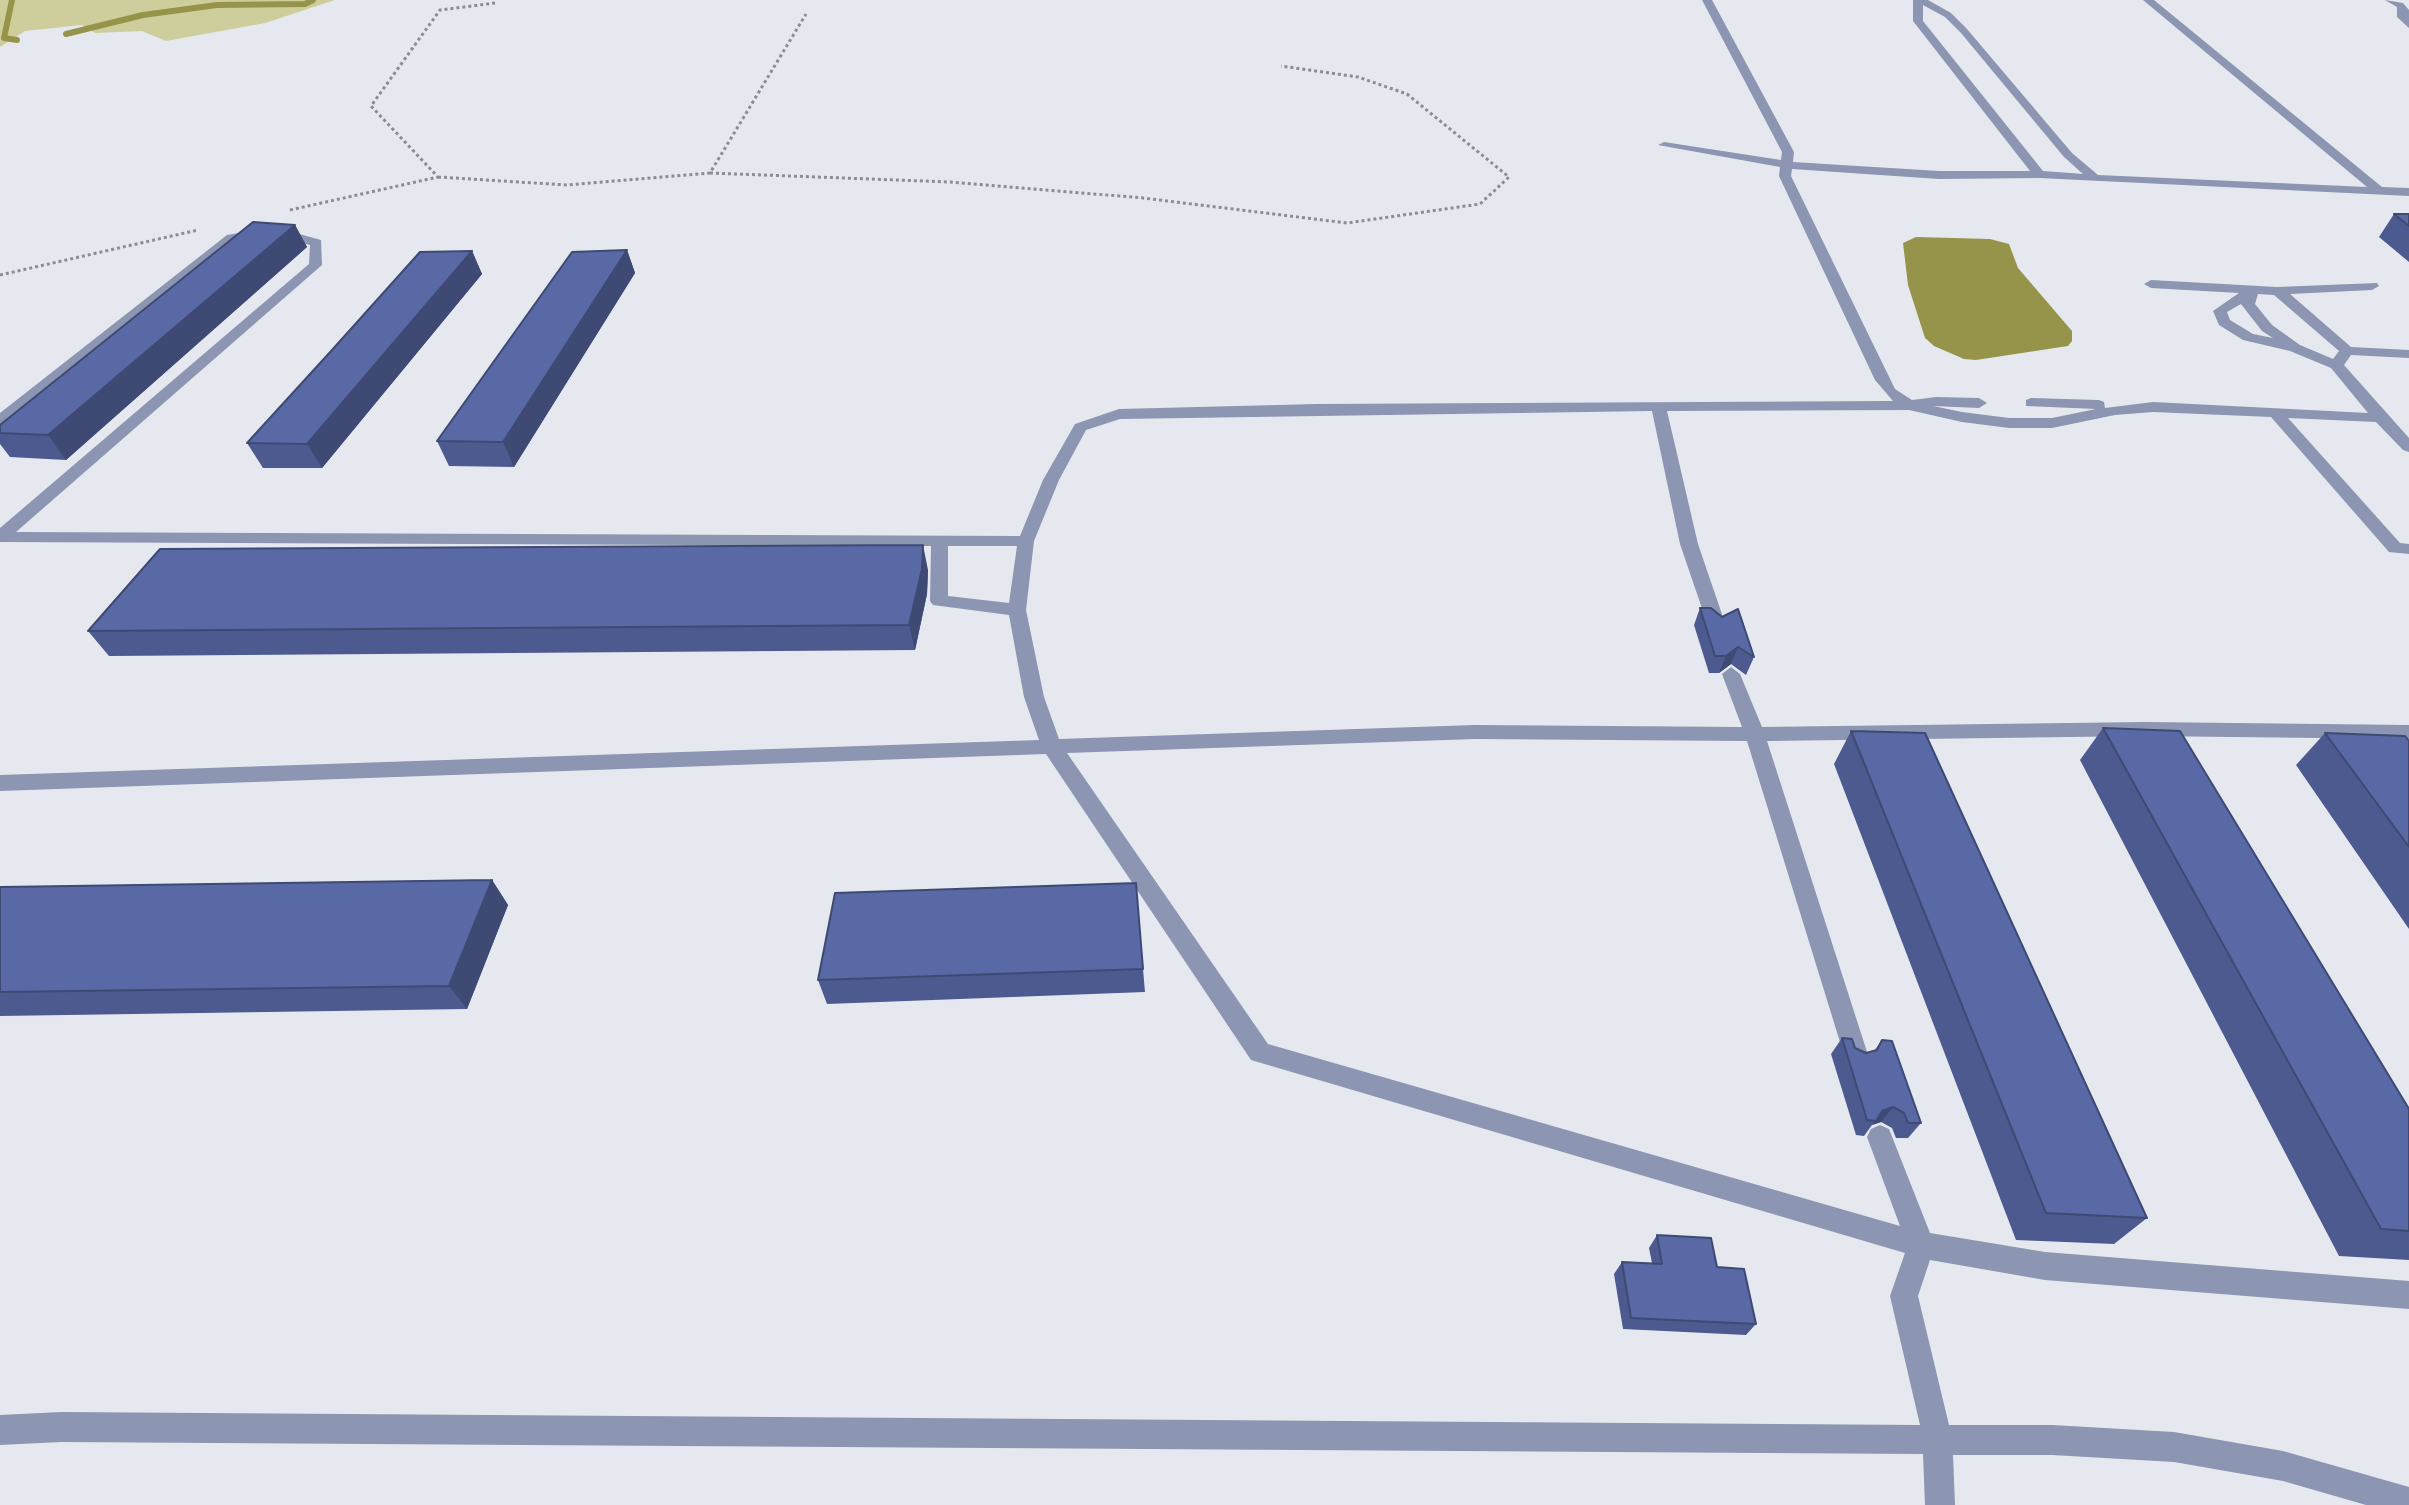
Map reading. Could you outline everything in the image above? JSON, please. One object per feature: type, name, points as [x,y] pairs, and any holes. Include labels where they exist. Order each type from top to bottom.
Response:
[{"type":"street","points":[[1707,0],[1788,152],[1785,176],[1890,392],[1909,405],[1962,417],[2009,423],[2052,423],[2115,410],[2153,407]]},
{"type":"street","points":[[2039,174],[1918,21],[1920,0],[1948,15],[1964,31],[2068,155],[2095,178]]},
{"type":"street","points":[[2148,0],[2379,191]]},
{"type":"street","points":[[2390,0],[2406,11],[2402,17],[2409,25]]},
{"type":"street","points":[[1664,145],[1787,165],[1939,175],[2039,174],[2409,192]]},
{"type":"street","points":[[0,421],[227,239],[256,234],[292,236],[316,243],[315,265],[1,537]]},
{"type":"street","points":[[2151,284],[2277,291],[2372,286]]},
{"type":"street","points":[[2253,290],[2248,304],[2267,328],[2295,348]]},
{"type":"street","points":[[2253,290],[2220,311],[2224,322],[2248,337],[2295,348],[2336,365],[2409,447]]},
{"type":"street","points":[[2277,291],[2347,351],[2409,354]]},
{"type":"street","points":[[2336,365],[2347,351]]},
{"type":"street","points":[[1979,403],[1936,401],[1909,405],[1659,409],[1317,409],[1119,414],[1080,427],[1051,480],[1026,541],[1017,610],[1034,697],[1052,747],[1260,1052],[1921,1245],[2045,1266],[2409,1295]]},
{"type":"street","points":[[2031,403],[2380,418]]},
{"type":"street","points":[[1659,409],[1689,544],[1717,626]]},
{"type":"street","points":[[2275,413],[2395,548],[2409,549]]},
{"type":"street","points":[[1,537],[1026,541]]},
{"type":"street","points":[[940,539],[939,601],[1017,610]]},
{"type":"street","points":[[1731,674],[1755,734],[1856,1055]]},
{"type":"street","points":[[0,783],[1475,732],[1755,734],[2145,729],[2409,732]]},
{"type":"street","points":[[1880,1137],[1921,1245],[1904,1296],[1938,1439],[1940,1505]]},
{"type":"street","points":[[0,1430],[61,1427],[2052,1440],[2174,1447],[2283,1466],[2409,1502]]},
{"type":"path","points":[[438,177],[371,106],[440,10],[495,3]]},
{"type":"path","points":[[710,173],[806,14]]},
{"type":"path","points":[[287,210],[438,177],[567,185],[710,173],[950,182],[1143,198],[1347,223],[1480,204],[1509,177],[1407,94],[1358,77],[1281,66]]},
{"type":"path","points":[[0,275],[212,227]]},
{"type":"green space","points":[[0,0],[335,0],[265,23],[166,41],[142,31],[95,33],[82,25],[25,31],[0,47]]},
{"type":"shaded area","points":[[1916,237],[1990,239],[2009,244],[2018,268],[2072,331],[2072,341],[2068,346],[1976,360],[1964,359],[1934,346],[1925,338],[1908,285],[1903,243]]},
{"type":"building","points":[[2394,214],[2409,214],[2409,226]]},
{"type":"building","points":[[253,222],[295,225],[48,435],[0,433],[0,425]]},
{"type":"building","points":[[627,250],[503,442],[437,441],[572,252]]},
{"type":"building","points":[[472,251],[307,444],[247,443],[420,252]]},
{"type":"building","points":[[923,545],[922,569],[909,625],[88,631],[160,549]]},
{"type":"building","points":[[1700,608],[1711,608],[1722,617],[1738,609],[1754,657],[1738,647],[1726,656],[1715,656]]},
{"type":"building","points":[[2103,728],[2180,731],[2409,1109],[2409,1231],[2381,1229]]},
{"type":"building","points":[[1851,731],[1925,733],[2147,1218],[2046,1213]]},
{"type":"building","points":[[2325,733],[2405,736],[2409,741],[2409,847]]},
{"type":"building","points":[[492,880],[449,986],[0,992],[0,887]]},
{"type":"building","points":[[1136,883],[1143,969],[818,980],[835,893]]},
{"type":"building","points":[[1842,1038],[1852,1039],[1855,1048],[1866,1053],[1877,1050],[1882,1040],[1892,1041],[1921,1123],[1908,1123],[1904,1113],[1893,1107],[1882,1111],[1876,1121],[1867,1120]]},
{"type":"building","points":[[1657,1235],[1711,1238],[1717,1267],[1744,1269],[1756,1324],[1631,1318],[1622,1262],[1662,1264]]},
{"type":"waterway","points":[[12,0],[4,38],[17,40]]},
{"type":"waterway","points":[[66,34],[143,15],[217,5],[305,4],[313,0]]}]
